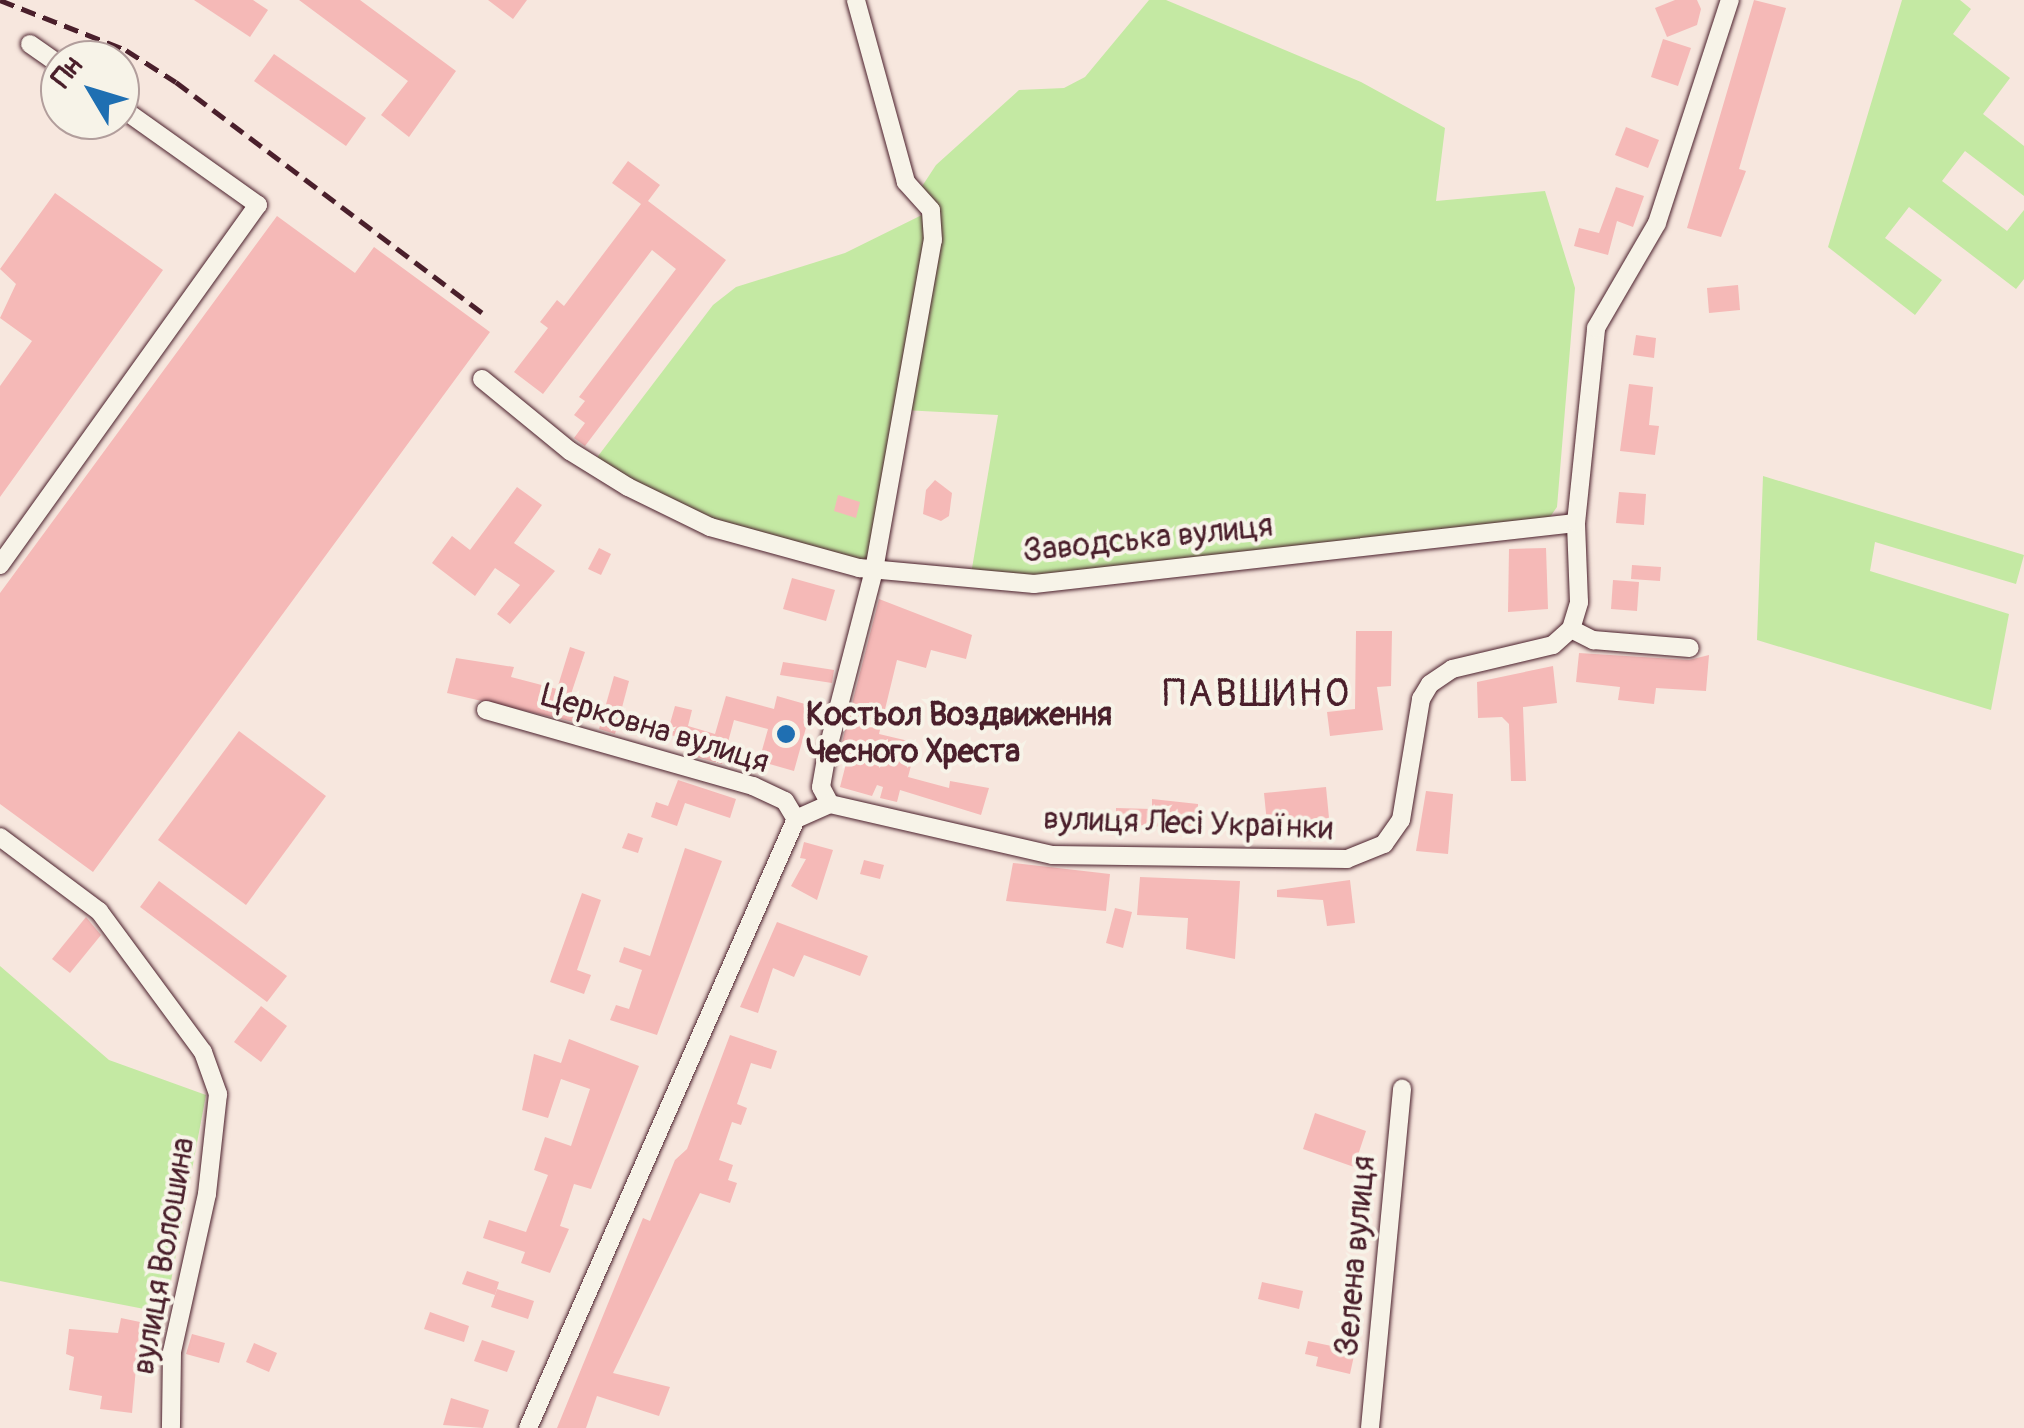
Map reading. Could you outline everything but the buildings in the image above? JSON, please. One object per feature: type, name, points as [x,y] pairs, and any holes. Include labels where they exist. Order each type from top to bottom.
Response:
[{"type":"street","points":[[528,1428],[796,819],[830,804],[821,786],[827,752],[874,570],[933,240],[931,210],[906,182],[856,0]]},
{"type":"street","points":[[1690,648],[1592,640],[1571,629],[1579,602],[1576,523],[1596,328],[1657,223],[1730,0]]},
{"type":"street","points":[[30,44],[40,51]]},
{"type":"street","points":[[0,565],[258,205],[140,121]]},
{"type":"street","name":"Заводська вулиця","points":[[482,378],[570,451],[710,527],[874,570],[1034,584],[1576,523]]},
{"type":"street","name":"вулиця Лесі Українки","points":[[830,804],[1052,854],[1347,858],[1384,844],[1402,820],[1421,698],[1430,684],[1452,670],[1553,644],[1571,629]]},
{"type":"street","name":"Церковна вулиця","points":[[486,710],[753,786],[785,801],[796,819]]},
{"type":"street","name":"вулиця Волошина","points":[[0,837],[99,910],[204,1052],[218,1094],[207,1194],[172,1352],[171,1428]]},
{"type":"street","name":"Зелена вулиця","points":[[1370,1428],[1402,1089]]},
{"type":"green space","points":[[1149,0],[1166,0],[1361,82],[1445,128],[1436,201],[1545,191],[1575,288],[1557,507],[1543,527],[1108,576],[970,580],[998,415],[903,410],[874,570],[780,549],[592,464],[713,305],[736,287],[845,253],[930,211],[915,197],[936,165],[1019,90],[1064,88],[1085,77]]},
{"type":"green space","points":[[1902,0],[1960,0],[1971,9],[1953,34],[2010,78],[1983,114],[2024,146],[2024,196],[1965,151],[1942,181],[2007,231],[2024,210],[2024,279],[2016,289],[1909,207],[1885,238],[1942,280],[1915,315],[1828,247]]},
{"type":"green space","points":[[1763,476],[2024,555],[2016,584],[1875,542],[1870,571],[2009,614],[1991,710],[1757,640]]},
{"type":"green space","points":[[0,966],[109,1060],[206,1095],[165,1313],[0,1281]]},
{"type":"railway","points":[[0,0],[126,50],[176,82],[482,313]]},
{"type":"place","name":"Костьол Воздвиження Чесного Хреста","points":[[786,734]]},
{"type":"district","name":"ПАВШИНО","points":[[1257,695]]}]
